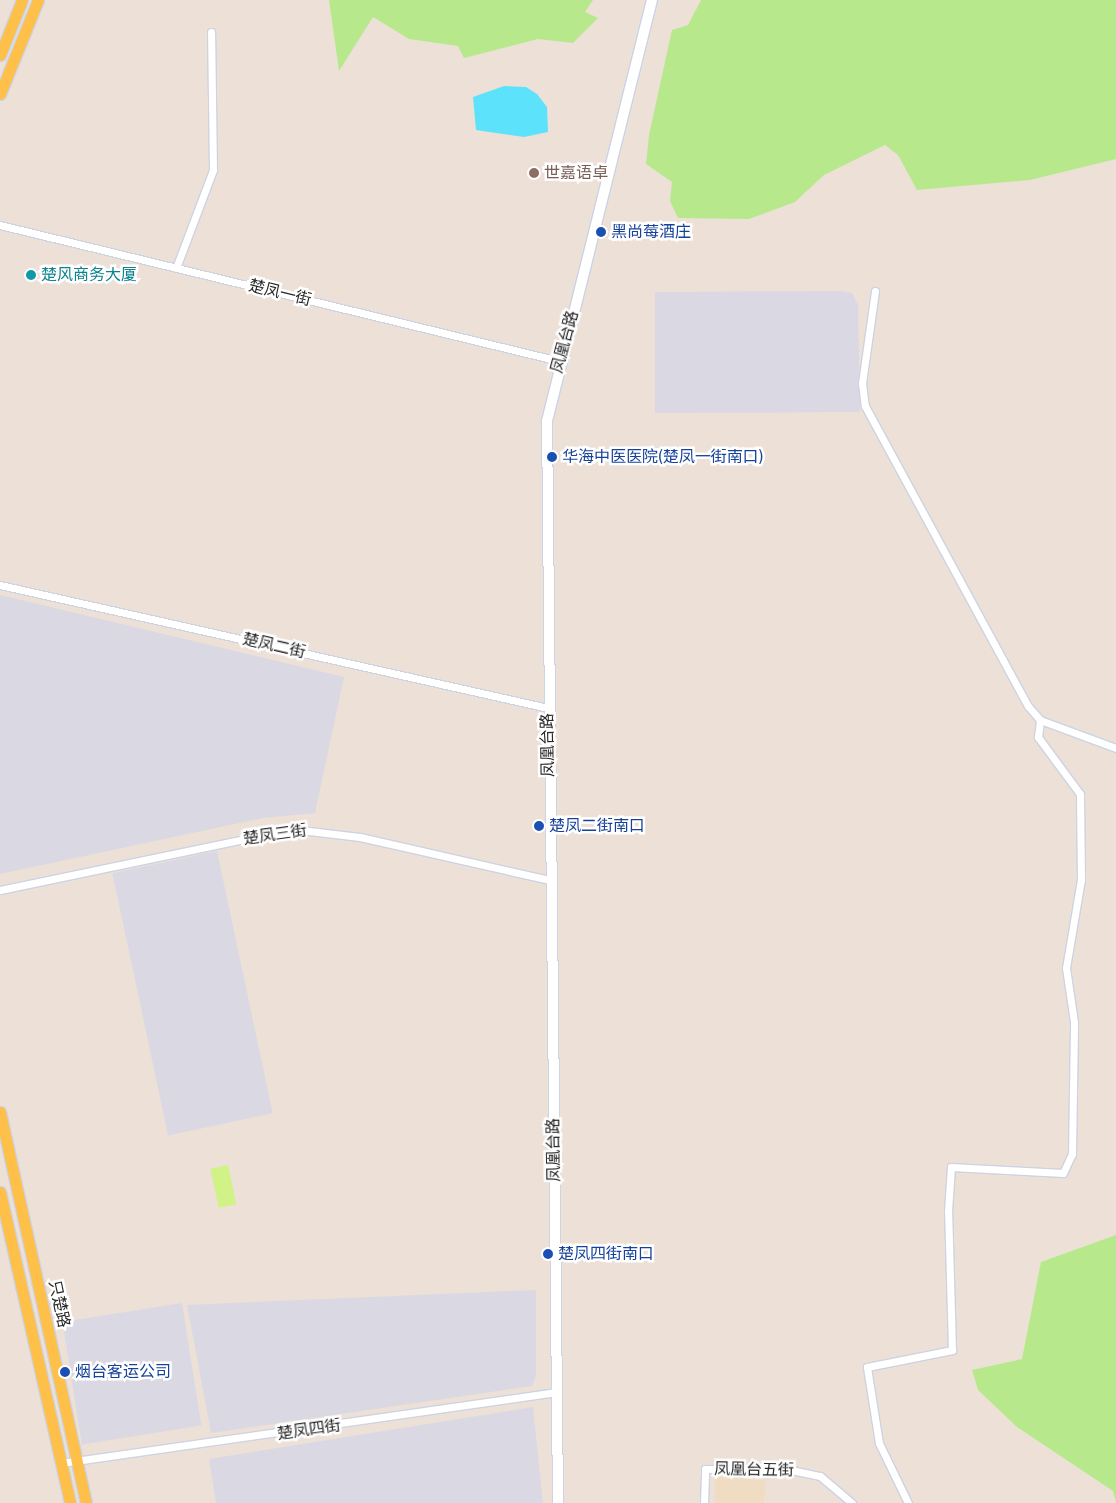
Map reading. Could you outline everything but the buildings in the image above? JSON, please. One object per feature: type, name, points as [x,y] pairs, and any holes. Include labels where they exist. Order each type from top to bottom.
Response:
[{"type":"main road","points":[[0,55],[22,0]]},
{"type":"main road","points":[[0,94],[38,0]]},
{"type":"main road","name":"只楚路","points":[[0,1112],[86,1503]]},
{"type":"main road","name":"只楚路","points":[[0,1192],[70,1503]]},
{"type":"street","name":"凤凰台路","points":[[558,1503],[544,472],[547,421],[559,361],[652,0]]},
{"type":"street","points":[[176,268],[213,170],[211,32]]},
{"type":"street","name":"楚凤一街","points":[[0,226],[559,361]]},
{"type":"street","points":[[875,291],[862,383],[866,406],[1020,695],[1040,720],[1116,748]]},
{"type":"street","name":"楚凤二街","points":[[0,585],[548,708]]},
{"type":"street","points":[[908,1503],[879,1443],[867,1367],[952,1350],[948,1211],[951,1167],[1063,1172],[1072,1154],[1074,1022],[1066,968],[1081,879],[1080,794],[1038,737],[1040,720]]},
{"type":"street","name":"楚凤三街","points":[[0,890],[292,829],[360,837],[550,880]]},
{"type":"street","name":"楚凤四街","points":[[61,1463],[77,1459],[557,1392]]},
{"type":"street","name":"凤凰台五街","points":[[704,1503],[705,1469],[782,1468],[810,1472],[830,1482],[852,1503]]},
{"type":"shaded area","points":[[839,291],[852,293],[858,304],[860,412],[655,413],[655,292]]},
{"type":"shaded area","points":[[0,595],[344,677],[315,813],[263,818],[0,874]]},
{"type":"shaded area","points":[[217,851],[273,1113],[168,1135],[112,873]]},
{"type":"shaded area","points":[[536,1290],[536,1376],[532,1386],[211,1433],[187,1305]]},
{"type":"shaded area","points":[[182,1303],[201,1425],[82,1444],[62,1322]]},
{"type":"shaded area","points":[[533,1407],[543,1503],[216,1503],[209,1459]]},
{"type":"shaded area","points":[[715,1476],[766,1481],[764,1503],[715,1503]]},
{"type":"green space","points":[[329,0],[593,0],[585,12],[598,18],[573,43],[538,39],[464,58],[458,46],[409,39],[373,17],[339,71]]},
{"type":"green space","points":[[701,0],[1116,0],[1116,159],[1030,180],[917,190],[898,155],[885,145],[824,175],[795,202],[749,219],[678,218],[670,201],[672,182],[646,164],[649,135],[672,30],[688,25]]},
{"type":"green space","points":[[228,1165],[236,1204],[219,1208],[210,1169]]},
{"type":"green space","points":[[1116,1235],[1116,1502],[1113,1491],[1017,1427],[978,1390],[972,1370],[1022,1359],[1041,1262]]},
{"type":"water","points":[[504,86],[526,87],[537,94],[547,107],[548,132],[524,137],[476,130],[473,97]]},
{"type":"place","name":"世嘉语卓","points":[[534,173]]},
{"type":"place","name":"黑尚莓酒庄","points":[[601,232]]},
{"type":"place","name":"楚风商务大厦","points":[[31,275]]},
{"type":"place","name":"华海中医医院(楚凤一街南口)","points":[[552,457]]},
{"type":"place","name":"楚凤二街南口","points":[[539,826]]},
{"type":"place","name":"楚凤四街南口","points":[[548,1254]]},
{"type":"place","name":"烟台客运公司","points":[[65,1372]]}]
